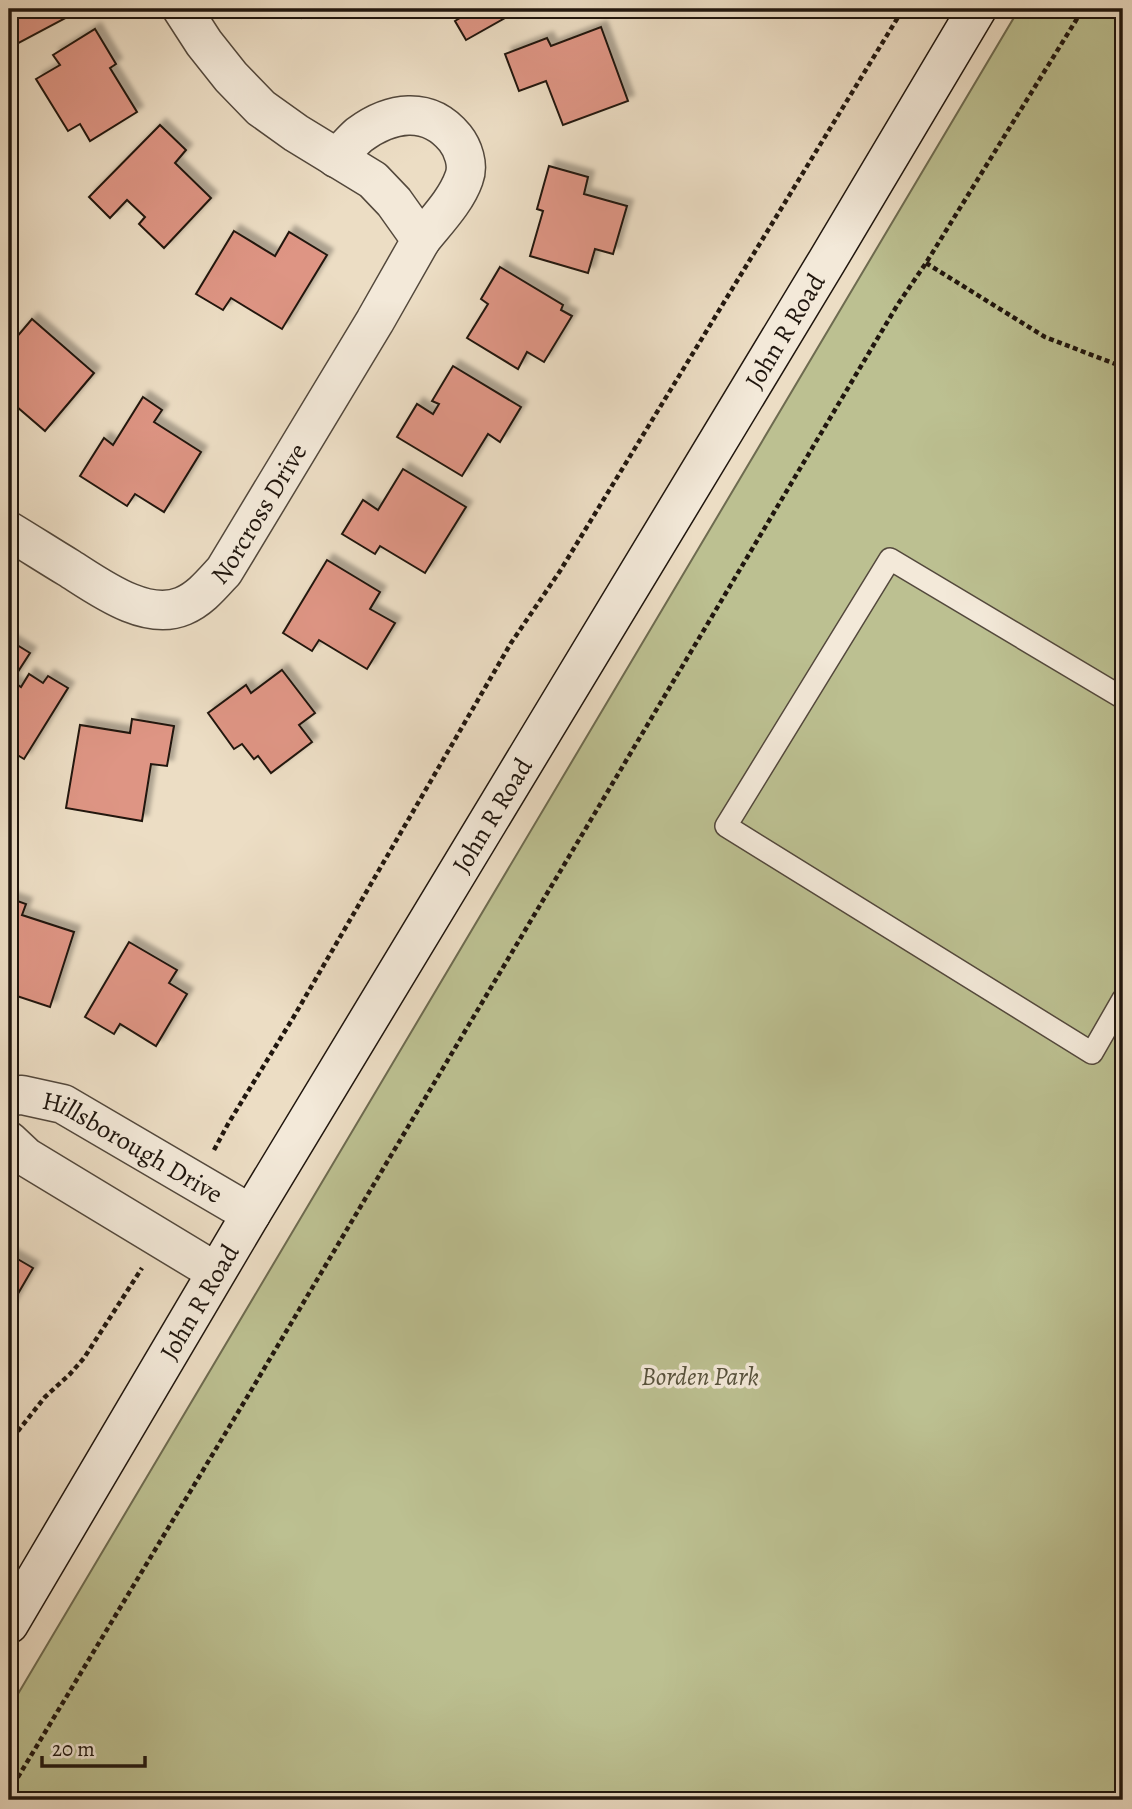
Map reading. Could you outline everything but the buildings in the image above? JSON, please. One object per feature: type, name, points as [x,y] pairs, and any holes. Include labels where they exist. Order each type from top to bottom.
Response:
[{"type":"main road","points":[[182,9],[231,77],[261,108],[296,133],[373,180],[394,202],[421,240]]},
{"type":"main road","name":"John R Road","points":[[9,1624],[216,1272],[977,9]]},
{"type":"main road","name":"Norcross Drive","points":[[9,531],[113,595],[156,610],[182,607],[202,594],[224,571],[421,240],[455,197],[465,176],[465,161],[459,143],[438,122],[418,114],[381,122],[359,135],[336,158]]},
{"type":"main road","name":"Hillsborough Drive","points":[[9,1096],[22,1095],[63,1104],[251,1214]]},
{"type":"main road","name":"Hillsborough Drive","points":[[9,1141],[26,1157],[216,1272]]},
{"type":"lane","points":[[1123,698],[890,559],[726,826],[1092,1053],[1123,999]]},
{"type":"path","points":[[213,1152],[511,643],[560,571],[903,9]]},
{"type":"path","points":[[9,1792],[898,304],[1083,9]]},
{"type":"path","points":[[926,263],[1045,337],[1123,367]]},
{"type":"path","points":[[9,1446],[45,1397],[84,1358],[142,1268]]},
{"type":"green space","name":"Borden Park","points":[[1019,9],[1123,9],[1123,1800],[9,1800],[9,1709]]}]
